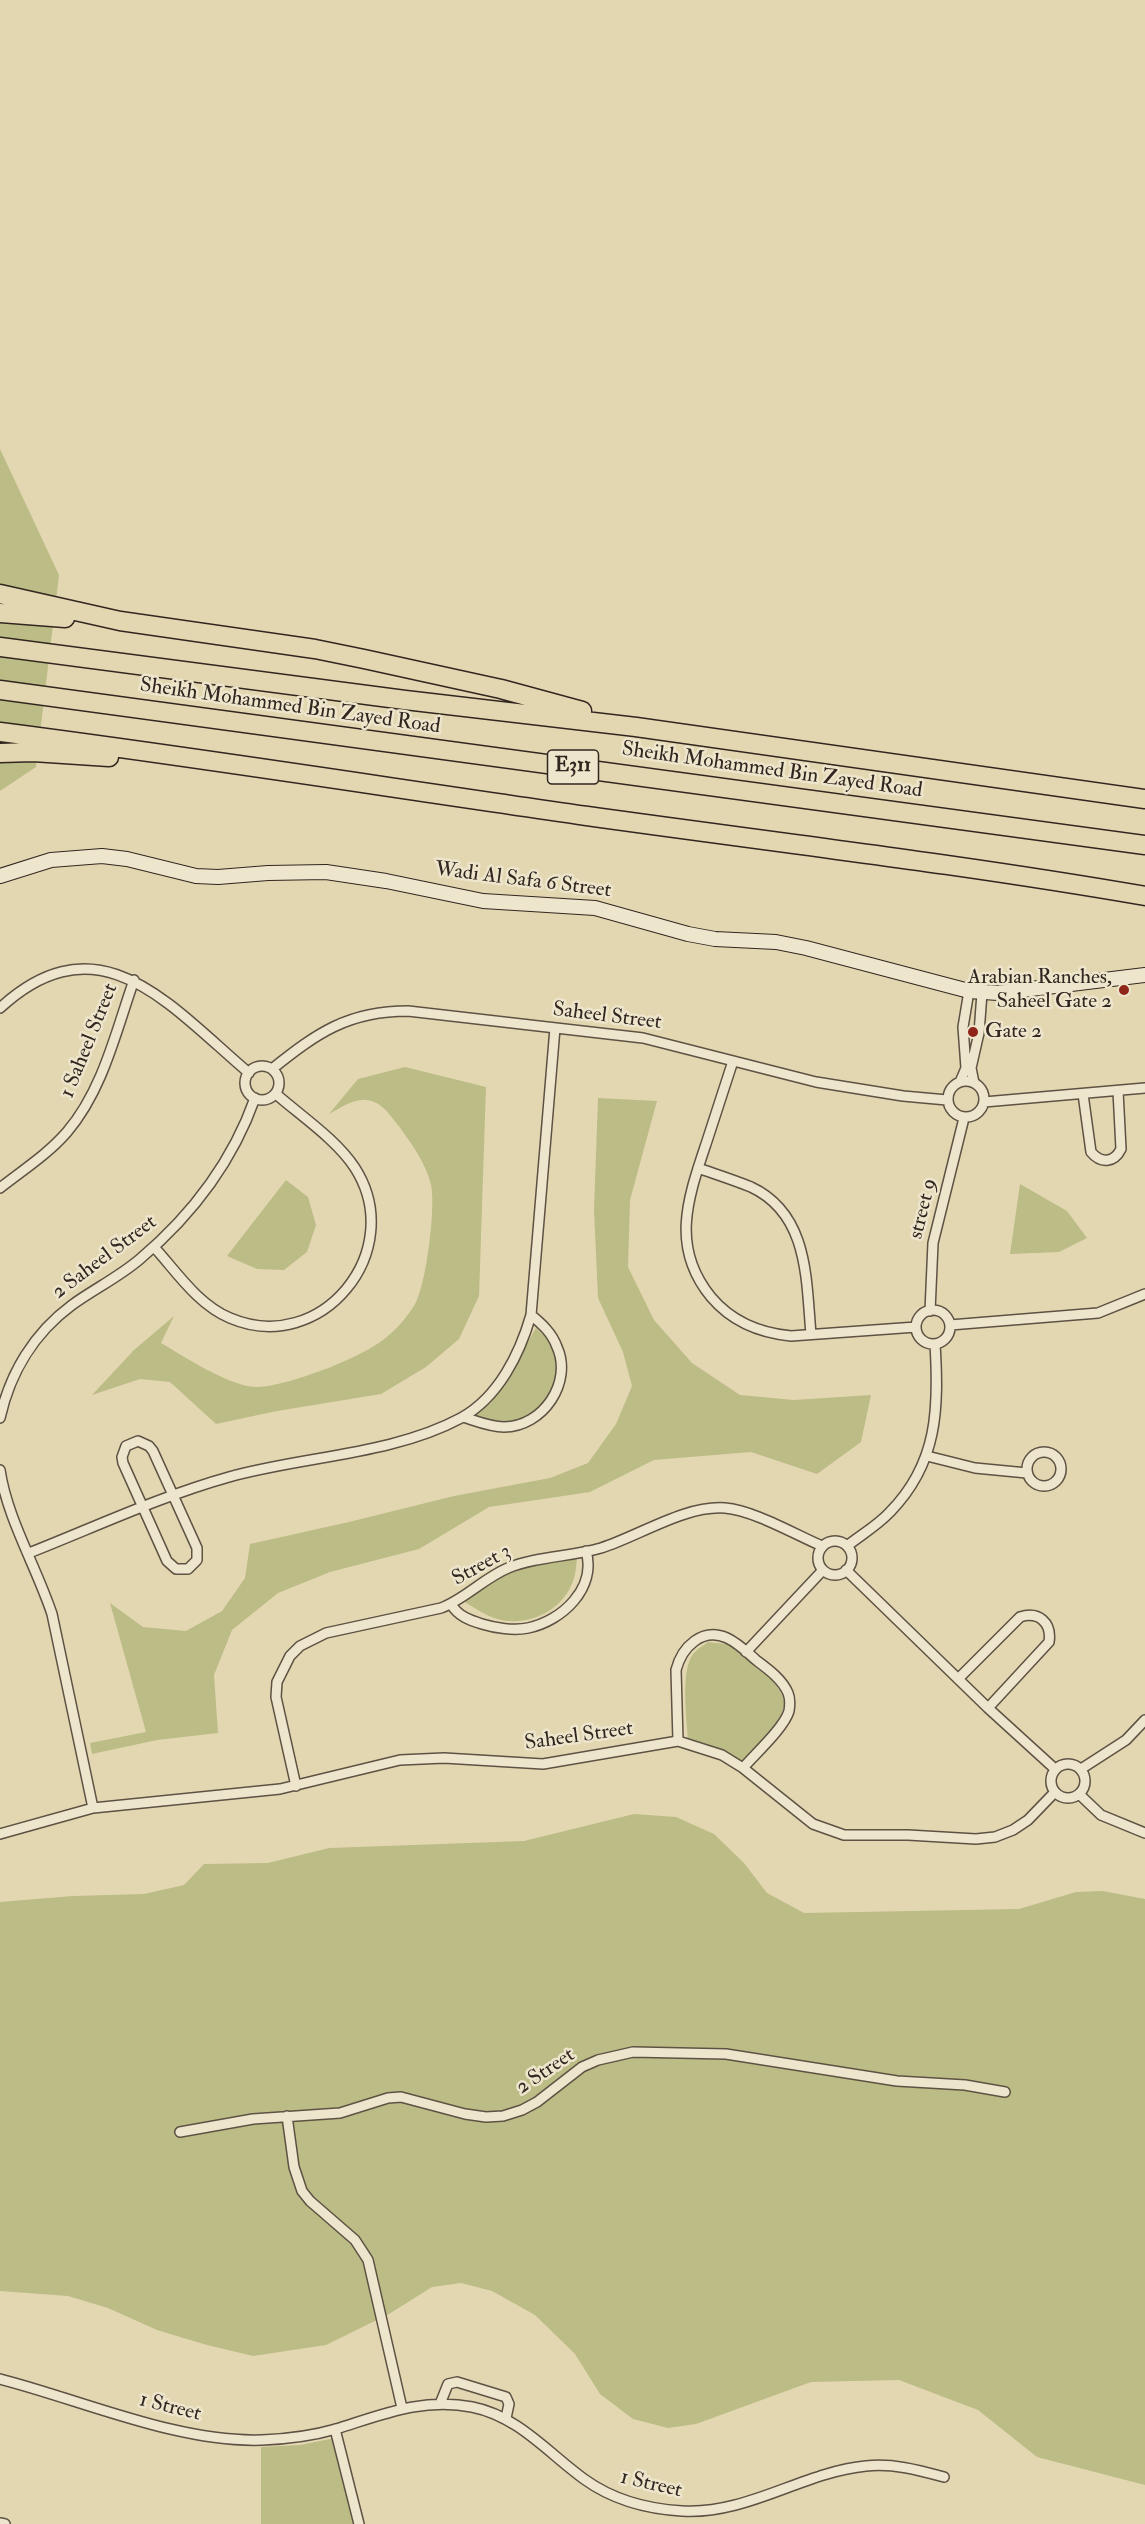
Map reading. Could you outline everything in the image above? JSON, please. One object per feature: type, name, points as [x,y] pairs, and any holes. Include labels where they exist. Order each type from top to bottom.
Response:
[{"type":"highway","points":[[0,594],[120,621]]},
{"type":"highway","points":[[0,612],[120,621],[304,648],[501,689],[636,727]]},
{"type":"highway","name":"Sheikh Mohammed Bin Zayed Road","points":[[0,647],[405,700],[636,727],[1145,799]]},
{"type":"highway","name":"Sheikh Mohammed Bin Zayed Road","points":[[0,690],[1145,845]]},
{"type":"highway","points":[[0,698],[54,698]]},
{"type":"highway","points":[[0,732],[194,756],[585,816],[1011,873],[1145,896]]},
{"type":"highway","points":[[0,753],[33,752],[143,759],[194,756]]},
{"type":"highway","points":[[1011,873],[1145,882]]},
{"type":"street","name":"Wadi Al Safa 6 Street","points":[[0,876],[51,860],[93,856],[127,859],[196,876],[218,878],[297,872],[355,875],[483,901],[595,908],[660,928],[716,939],[776,942],[975,992],[1059,987],[1145,975]]},
{"type":"street","points":[[0,1008],[24,989],[61,971],[99,970],[134,980],[169,1005],[249,1073]]},
{"type":"street","name":"1 Saheel Street","points":[[0,1188],[52,1148],[81,1113],[101,1071],[134,980]]},
{"type":"street","points":[[975,992],[966,1008],[963,1026],[969,1056],[971,1073],[974,1083],[982,1091],[984,1101],[980,1112],[964,1118],[951,1110],[947,1100],[951,1088],[960,1082],[969,1056],[979,1033],[980,1010],[975,992]]},
{"type":"street","points":[[966,1008],[980,1010]]},
{"type":"street","name":"Saheel Street","points":[[272,1069],[334,1024],[370,1013],[408,1011],[643,1038],[816,1082],[903,1096],[947,1100]]},
{"type":"street","points":[[29,1553],[143,1509],[172,1495],[259,1470],[407,1440],[463,1417],[494,1389],[507,1372],[521,1344],[531,1315],[555,1028]]},
{"type":"street","points":[[733,1061],[691,1188],[685,1222],[690,1258],[705,1290],[728,1314],[758,1330],[783,1335],[916,1327]]},
{"type":"street","points":[[262,1066],[272,1069],[279,1078],[276,1094],[266,1099],[255,1098],[245,1084],[249,1073],[262,1066]]},
{"type":"street","points":[[960,1082],[974,1083]]},
{"type":"street","points":[[984,1101],[1145,1088]]},
{"type":"street","points":[[1083,1094],[1091,1152],[1095,1157],[1107,1161],[1113,1159],[1121,1149],[1118,1091]]},
{"type":"street","points":[[154,1247],[211,1307],[230,1318],[251,1324],[273,1326],[295,1323],[325,1308],[350,1287],[362,1268],[369,1247],[371,1225],[369,1203],[362,1182],[355,1168],[340,1149],[276,1094]]},
{"type":"street","name":"2 Saheel Street","points":[[0,1418],[13,1376],[40,1334],[72,1305],[119,1275],[154,1247],[203,1195],[229,1158],[255,1098]]},
{"type":"street","name":"street 9","points":[[930,1311],[933,1243],[964,1118]]},
{"type":"street","points":[[698,1168],[752,1188],[767,1197],[790,1222],[803,1255],[811,1334]]},
{"type":"street","points":[[950,1325],[1098,1313],[1145,1294]]},
{"type":"street","points":[[930,1311],[941,1312],[950,1325],[948,1335],[935,1344],[930,1344],[920,1338],[916,1327],[920,1316],[930,1311]]},
{"type":"street","points":[[463,1417],[484,1424],[505,1427],[525,1422],[544,1410],[557,1392],[562,1370],[558,1348],[548,1329],[531,1315]]},
{"type":"street","points":[[847,1546],[889,1513],[918,1475],[927,1456],[935,1423],[935,1344]]},
{"type":"street","points":[[138,1441],[149,1446],[198,1554],[197,1560],[188,1569],[182,1571],[171,1566],[143,1509],[122,1457],[126,1446],[138,1441]]},
{"type":"street","points":[[927,1456],[975,1468],[1027,1473]]},
{"type":"street","points":[[0,1470],[7,1502],[46,1596],[59,1641],[93,1808]]},
{"type":"street","name":"Street 3","points":[[296,1786],[276,1697],[277,1682],[290,1656],[306,1642],[326,1633],[430,1611],[451,1604],[507,1569],[541,1558],[586,1551],[696,1511],[712,1508],[744,1512],[822,1546]]},
{"type":"street","points":[[832,1541],[847,1546],[851,1561],[846,1570],[832,1574],[823,1570],[818,1561],[822,1546],[832,1541]]},
{"type":"street","points":[[451,1604],[462,1616],[485,1625],[526,1629],[545,1623],[572,1602],[583,1588],[589,1572],[586,1551]]},
{"type":"street","points":[[746,1652],[823,1570]]},
{"type":"street","points":[[846,1570],[988,1708],[1055,1768]]},
{"type":"street","points":[[958,1679],[1020,1617],[1028,1615],[1044,1619],[1049,1626],[1049,1642],[988,1708]]},
{"type":"street","points":[[678,1741],[676,1670],[685,1650],[693,1642],[713,1635],[725,1638],[746,1652],[782,1683],[790,1701],[785,1720],[743,1768]]},
{"type":"street","points":[[1081,1769],[1125,1740],[1145,1720]]},
{"type":"street","name":"Saheel Street","points":[[0,1834],[93,1808],[264,1792],[400,1760],[444,1758],[543,1764],[678,1741],[722,1755],[743,1768],[813,1824],[844,1835],[908,1835],[976,1839],[995,1837],[1013,1830],[1028,1820],[1055,1792]]},
{"type":"street","points":[[1065,1763],[1081,1769],[1085,1785],[1079,1794],[1064,1798],[1055,1792],[1050,1783],[1055,1768],[1065,1763]]},
{"type":"street","points":[[1079,1794],[1101,1815],[1120,1825],[1145,1833]]},
{"type":"street","name":"2 Street","points":[[180,2132],[244,2120],[340,2113],[376,2101],[401,2097],[465,2114],[486,2117],[503,2115],[522,2110],[537,2102],[582,2067],[598,2060],[633,2052],[726,2054],[897,2081],[965,2085],[1005,2092]]},
{"type":"street","points":[[287,2116],[294,2167],[302,2191],[309,2201],[355,2240],[368,2260],[402,2408]]},
{"type":"street","name":"1 Street","points":[[0,2379],[159,2425],[204,2435],[258,2440],[297,2437],[335,2429],[402,2408],[440,2404],[474,2407],[506,2418],[584,2479],[607,2493],[633,2504],[661,2510],[689,2512],[716,2508],[784,2490],[835,2472],[868,2466],[902,2466],[944,2477]]},
{"type":"street","points":[[440,2404],[448,2384],[457,2382],[506,2397],[509,2404],[506,2418]]},
{"type":"street","points":[[335,2429],[359,2524]]},
{"type":"street","points":[[0,2523],[5,2524]]},
{"type":"green space","points":[[0,449],[59,575],[36,767],[0,791]]},
{"type":"green space","points":[[405,1067],[486,1087],[479,1296],[459,1339],[426,1367],[381,1394],[277,1411],[216,1424],[170,1382],[140,1379],[92,1395],[134,1350],[174,1316],[161,1343],[220,1376],[233,1382],[256,1387],[284,1383],[331,1367],[378,1344],[397,1328],[414,1306],[426,1266],[432,1211],[429,1177],[408,1139],[389,1113],[377,1103],[358,1100],[329,1114],[358,1079]]},
{"type":"green space","points":[[598,1098],[657,1101],[630,1200],[628,1267],[654,1320],[692,1363],[740,1395],[794,1400],[871,1395],[861,1442],[817,1474],[751,1452],[654,1460],[590,1492],[489,1507],[419,1549],[330,1572],[278,1593],[232,1630],[214,1675],[218,1733],[157,1740],[92,1754],[90,1743],[146,1732],[110,1603],[143,1627],[186,1631],[222,1611],[245,1578],[250,1544],[454,1496],[550,1478],[588,1463],[616,1424],[632,1386],[623,1352],[598,1298],[594,1210]]},
{"type":"green space","points":[[286,1180],[308,1197],[316,1225],[307,1252],[284,1270],[257,1269],[227,1256]]},
{"type":"green space","points":[[1020,1184],[1067,1211],[1087,1238],[1059,1252],[1010,1254]]},
{"type":"green space","points":[[536,1328],[551,1342],[557,1355],[556,1379],[544,1402],[526,1418],[510,1423],[475,1415],[491,1403]]},
{"type":"green space","points":[[577,1558],[575,1576],[562,1600],[544,1614],[534,1618],[523,1621],[496,1619],[463,1601],[512,1569],[543,1561]]},
{"type":"green space","points":[[708,1642],[726,1644],[737,1650],[771,1679],[782,1695],[784,1702],[780,1717],[747,1766],[688,1742],[685,1684],[689,1662],[693,1654]]},
{"type":"green space","points":[[634,1814],[676,1817],[714,1834],[744,1863],[767,1893],[804,1913],[1019,1909],[1076,1892],[1103,1891],[1145,1899],[1145,2485],[1037,2457],[978,2410],[899,2380],[811,2382],[696,2424],[668,2428],[633,2419],[600,2394],[575,2354],[535,2315],[492,2291],[461,2283],[432,2287],[389,2314],[326,2345],[253,2356],[157,2330],[108,2308],[68,2296],[0,2291],[0,1902],[73,1896],[144,1894],[184,1885],[204,1864],[268,1863],[329,1848],[524,1841]]},
{"type":"green space","points":[[335,2438],[357,2524],[261,2524],[261,2447],[300,2445]]},
{"type":"place","name":"Arabian Ranches, Saheel Gate 2","points":[[1124,990]]},
{"type":"place","name":"Gate 2","points":[[973,1032]]}]
